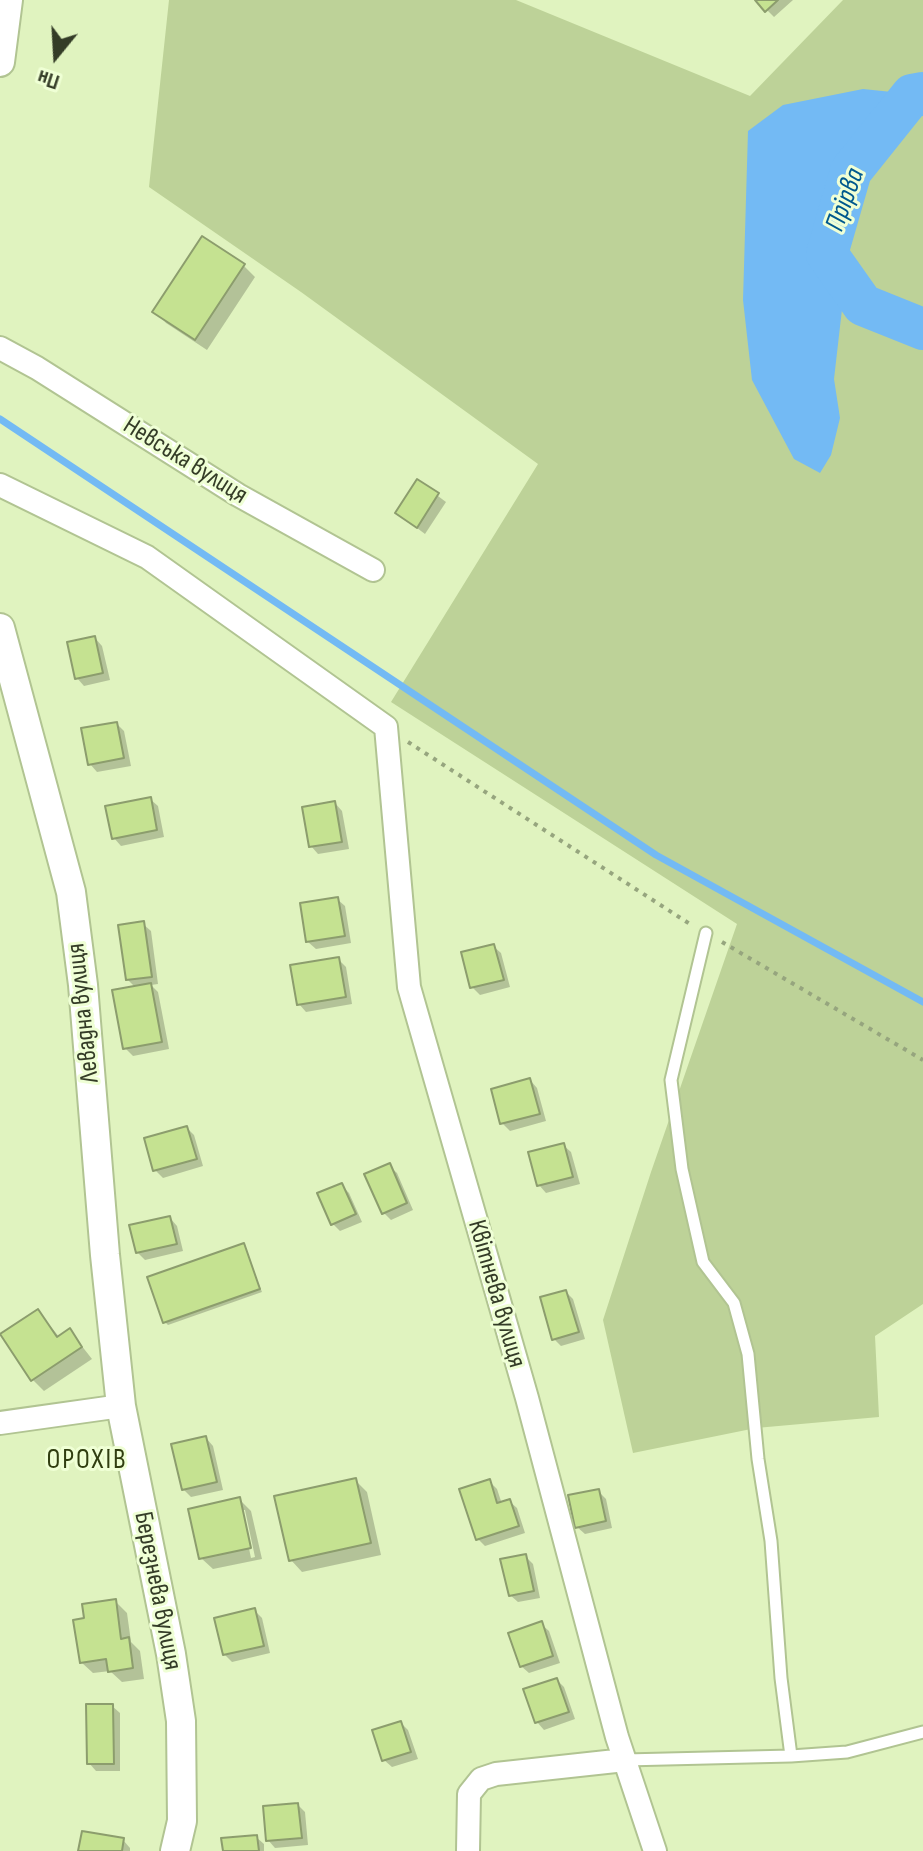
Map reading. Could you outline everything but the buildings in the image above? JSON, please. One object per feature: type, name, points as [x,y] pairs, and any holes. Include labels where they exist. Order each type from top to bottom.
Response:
[{"type":"street","points":[[0,62],[8,0]]},
{"type":"street","name":"Невська вулиця","points":[[0,348],[37,368],[238,495],[373,570]]},
{"type":"street","points":[[0,485],[147,557],[386,727]]},
{"type":"street","name":"Левадна вулиця","points":[[0,628],[71,892],[83,985],[121,1406]]},
{"type":"street","name":"Квітнева вулиця","points":[[386,727],[409,987],[527,1398],[586,1624],[655,1851]]},
{"type":"street","points":[[0,1423],[121,1406]]},
{"type":"street","name":"Березнева вулиця","points":[[121,1406],[171,1654],[181,1721],[182,1821],[175,1851]]},
{"type":"street","points":[[468,1851],[469,1794],[481,1779],[496,1774],[625,1760]]},
{"type":"lane","points":[[706,933],[671,1080],[682,1169],[703,1262],[734,1303],[748,1354],[758,1459],[771,1541],[781,1678],[791,1756]]},
{"type":"lane","points":[[625,1760],[847,1752],[923,1732]]},
{"type":"path","points":[[386,727],[706,933],[923,1060]]},
{"type":"green space","points":[[169,0],[516,0],[750,96],[843,0],[923,0],[923,1304],[875,1336],[879,1417],[756,1428],[633,1453],[603,1320],[737,924],[391,702],[538,464],[301,292],[149,187]]},
{"type":"water","points":[[923,81],[923,116],[882,116],[858,146],[834,199],[848,257],[834,379],[840,418],[831,455],[820,473],[794,459],[752,380],[743,300],[748,131],[783,105],[863,89],[892,92]]},
{"type":"waterway","name":"Прірва","points":[[923,93],[912,95],[851,171],[827,254],[863,305],[923,329]]},
{"type":"waterway","points":[[0,419],[656,855],[923,1002]]},
{"type":"district","name":"ОРОХІВ","points":[[87,1461]]}]
